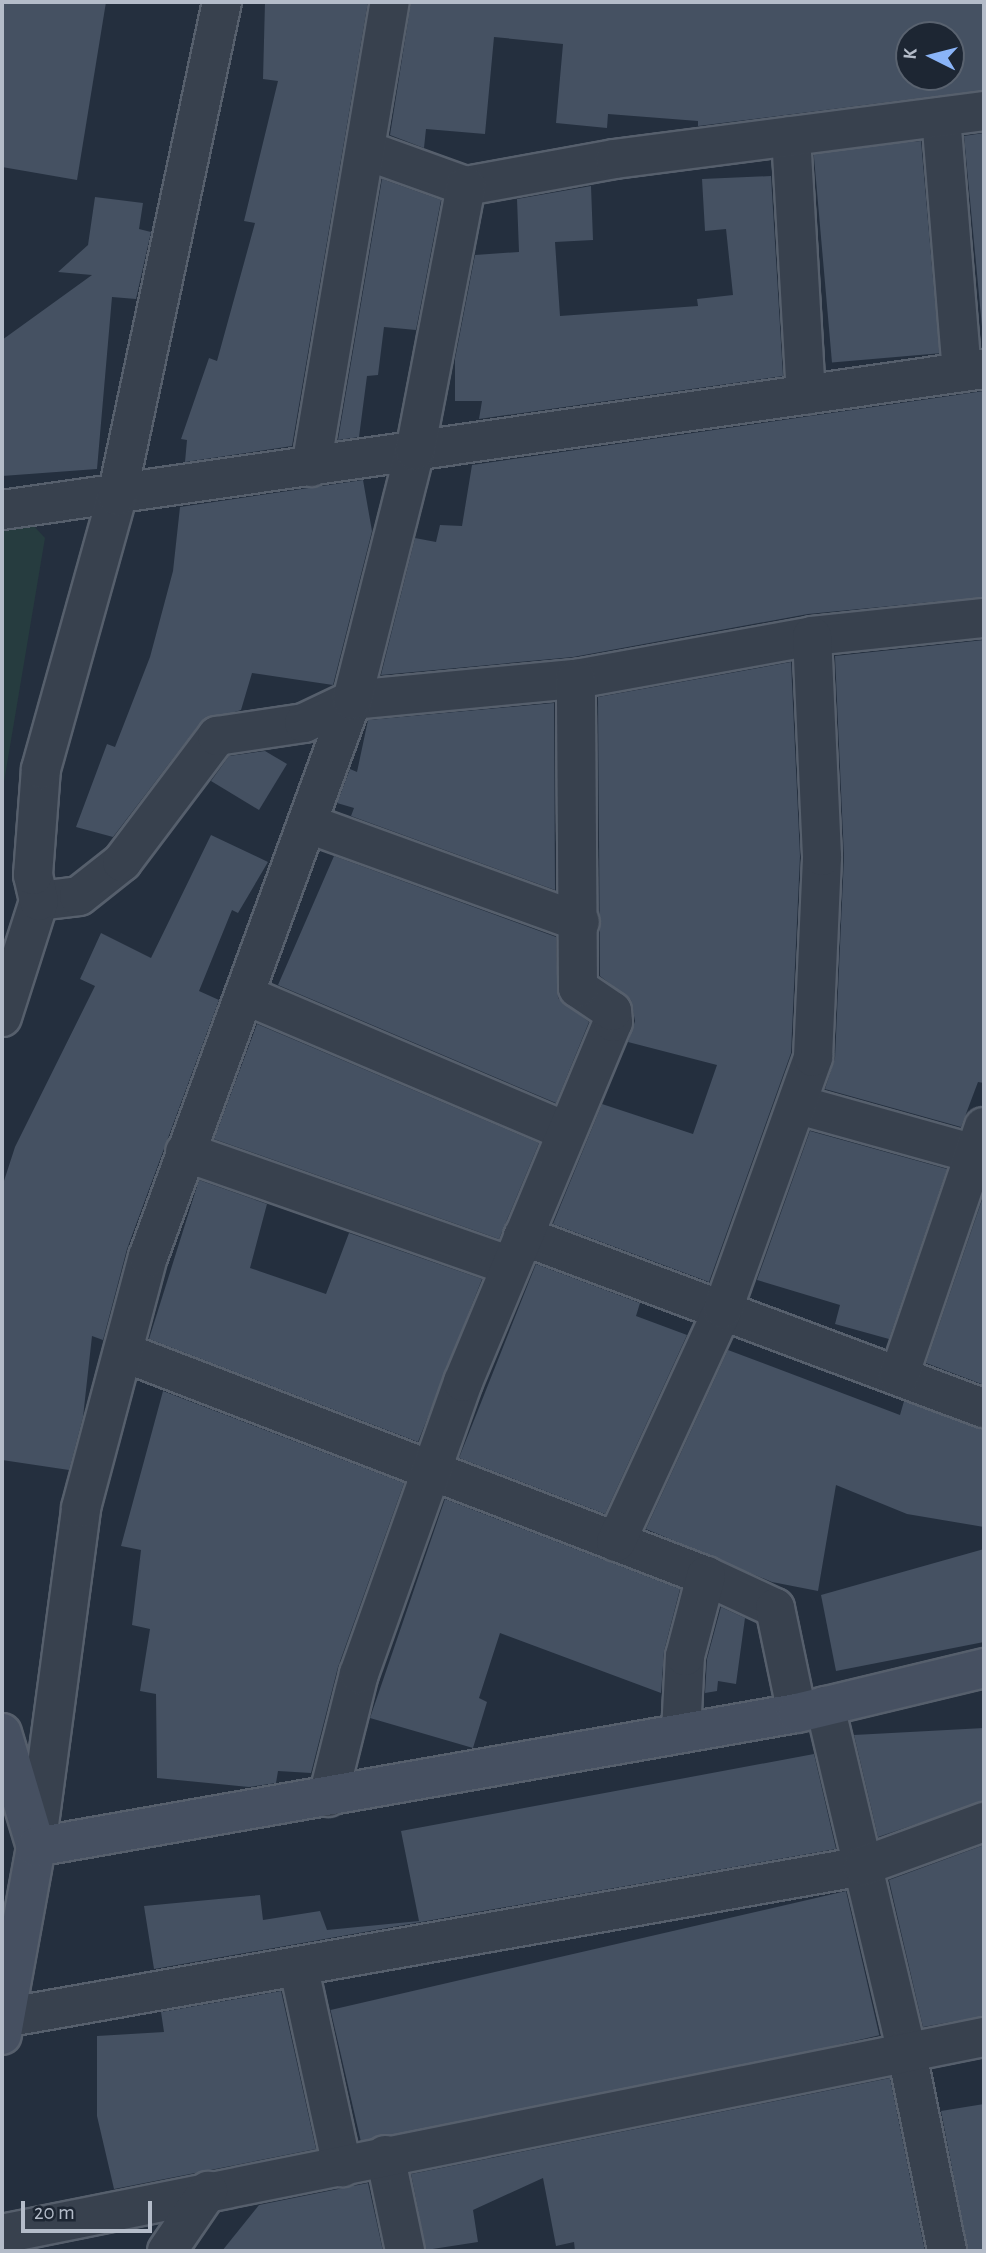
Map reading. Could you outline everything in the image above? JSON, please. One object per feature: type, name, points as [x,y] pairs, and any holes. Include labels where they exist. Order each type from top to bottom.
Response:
[{"type":"street","points":[[2,1017],[39,901],[33,875],[41,769],[117,496],[222,2]]},
{"type":"street","points":[[311,467],[368,151],[390,2]]},
{"type":"street","points":[[368,151],[466,186],[791,136],[984,111]]},
{"type":"street","points":[[2,510],[117,496],[973,371],[941,117]]},
{"type":"street","points":[[791,136],[806,395]]},
{"type":"street","points":[[466,186],[415,451],[352,699],[246,995],[185,1152],[122,1352],[80,1508],[36,1847],[3,2026],[299,1969],[863,1867],[984,1822]]},
{"type":"street","points":[[39,901],[79,896],[121,862],[216,736],[304,723],[352,699],[576,679],[812,636],[984,618]]},
{"type":"street","points":[[616,1542],[723,1308],[799,1105],[813,1057],[822,856],[812,636]]},
{"type":"street","points":[[328,1797],[359,1674],[431,1472],[517,1251],[613,1022],[612,1011],[578,988],[580,922],[576,679]]},
{"type":"street","points":[[309,824],[580,922]]},
{"type":"street","points":[[246,995],[566,1131]]},
{"type":"street","points":[[799,1105],[981,1139],[900,1376]]},
{"type":"street","points":[[185,1152],[517,1251],[723,1308],[984,1408]]},
{"type":"street","points":[[122,1352],[706,1576],[775,1608],[863,1867],[906,2049],[947,2251]]},
{"type":"street","points":[[681,1732],[685,1656],[706,1576]]},
{"type":"street","points":[[36,1847],[811,1709],[984,1668]]},
{"type":"street","points":[[2,1733],[36,1847]]},
{"type":"street","points":[[299,1969],[342,2167]]},
{"type":"street","points":[[2,2234],[208,2191],[342,2167],[386,2155],[906,2049],[984,2037]]},
{"type":"street","points":[[386,2155],[405,2251]]},
{"type":"street","points":[[167,2251],[208,2191]]},
{"type":"green space","points":[[32,524],[45,538],[2,794],[2,527]]},
{"type":"building","points":[[2,2],[106,2],[77,180],[2,167]]},
{"type":"building","points":[[265,2],[368,2],[292,446],[185,462],[187,440],[181,439],[209,358],[217,361],[255,223],[244,221],[278,81],[263,79]]},
{"type":"building","points":[[411,2],[984,2],[984,90],[698,126],[698,121],[608,114],[607,128],[556,123],[563,44],[494,37],[485,134],[426,129],[424,148],[390,135]]},
{"type":"building","points":[[984,133],[984,348],[964,136]]},
{"type":"building","points":[[921,141],[940,353],[832,363],[813,150]]},
{"type":"building","points":[[771,176],[783,376],[479,419],[482,401],[455,401],[455,359],[475,255],[519,252],[517,199],[591,186],[593,240],[555,242],[560,316],[698,306],[697,299],[733,295],[726,229],[705,231],[702,179]]},
{"type":"building","points":[[382,179],[441,200],[416,330],[384,327],[378,375],[367,376],[359,437],[338,440]]},
{"type":"building","points":[[95,197],[143,203],[139,229],[151,232],[136,299],[112,297],[97,469],[2,476],[2,340],[92,275],[58,272],[88,245]]},
{"type":"building","points":[[984,391],[984,597],[808,614],[573,657],[381,675],[415,538],[436,542],[440,525],[462,526],[472,465]]},
{"type":"building","points":[[363,480],[372,531],[333,685],[252,673],[241,710],[200,723],[113,837],[76,827],[107,744],[115,747],[150,657],[173,571],[180,507]]},
{"type":"building","points":[[984,640],[984,1083],[978,1082],[961,1127],[825,1089],[835,1058],[844,857],[835,656]]},
{"type":"building","points":[[791,662],[800,856],[791,1053],[709,1282],[553,1224],[602,1104],[693,1134],[717,1065],[628,1042],[635,1021],[631,1000],[600,976],[598,697]]},
{"type":"building","points":[[554,703],[555,890],[351,816],[354,808],[337,803],[350,769],[357,772],[368,720]]},
{"type":"building","points":[[265,751],[287,764],[259,810],[211,781],[229,756]]},
{"type":"building","points":[[211,835],[268,862],[238,913],[232,910],[199,991],[219,1000],[127,1249],[103,1340],[92,1336],[83,1417],[69,1470],[2,1460],[2,1187],[15,1147],[95,986],[80,979],[101,933],[151,958]]},
{"type":"building","points":[[334,856],[556,937],[558,998],[589,1022],[556,1103],[278,985]]},
{"type":"building","points":[[257,1024],[539,1143],[499,1239],[214,1139]]},
{"type":"building","points":[[810,1131],[947,1169],[889,1339],[835,1324],[840,1305],[757,1280]]},
{"type":"building","points":[[199,1180],[267,1204],[250,1268],[326,1294],[349,1233],[482,1279],[418,1442],[149,1339]]},
{"type":"building","points":[[984,1194],[984,1385],[926,1363]]},
{"type":"building","points":[[536,1264],[640,1303],[636,1316],[687,1335],[605,1514],[459,1458]]},
{"type":"building","points":[[728,1350],[900,1415],[904,1401],[984,1429],[984,1527],[907,1514],[836,1485],[818,1591],[772,1582],[646,1529]]},
{"type":"building","points":[[163,1391],[404,1483],[338,1667],[311,1773],[278,1771],[276,1783],[249,1787],[157,1778],[156,1694],[140,1691],[150,1629],[132,1625],[141,1550],[121,1546]]},
{"type":"building","points":[[445,1499],[680,1589],[664,1651],[661,1693],[500,1633],[479,1698],[487,1702],[473,1748],[370,1718]]},
{"type":"building","points":[[984,1549],[984,1642],[836,1671],[821,1595]]},
{"type":"building","points":[[721,1607],[745,1618],[736,1684],[718,1681],[717,1691],[705,1693],[707,1659]]},
{"type":"building","points":[[984,1728],[984,1801],[878,1837],[854,1735]]},
{"type":"building","points":[[814,1754],[836,1849],[154,1969],[144,1906],[260,1895],[263,1920],[320,1911],[327,1930],[419,1921],[401,1831]]},
{"type":"building","points":[[984,1845],[984,2016],[923,2027],[889,1880]]},
{"type":"building","points":[[846,1891],[879,2035],[364,2154],[331,2010]]},
{"type":"building","points":[[281,1991],[316,2149],[114,2189],[97,2116],[97,2036],[164,2032],[161,2012]]},
{"type":"building","points":[[890,2078],[925,2251],[575,2251],[574,2242],[556,2246],[543,2178],[473,2210],[478,2242],[426,2250],[411,2174]]},
{"type":"building","points":[[984,2104],[984,2251],[968,2251],[941,2111]]},
{"type":"building","points":[[368,2183],[383,2251],[222,2251],[259,2205]]}]
